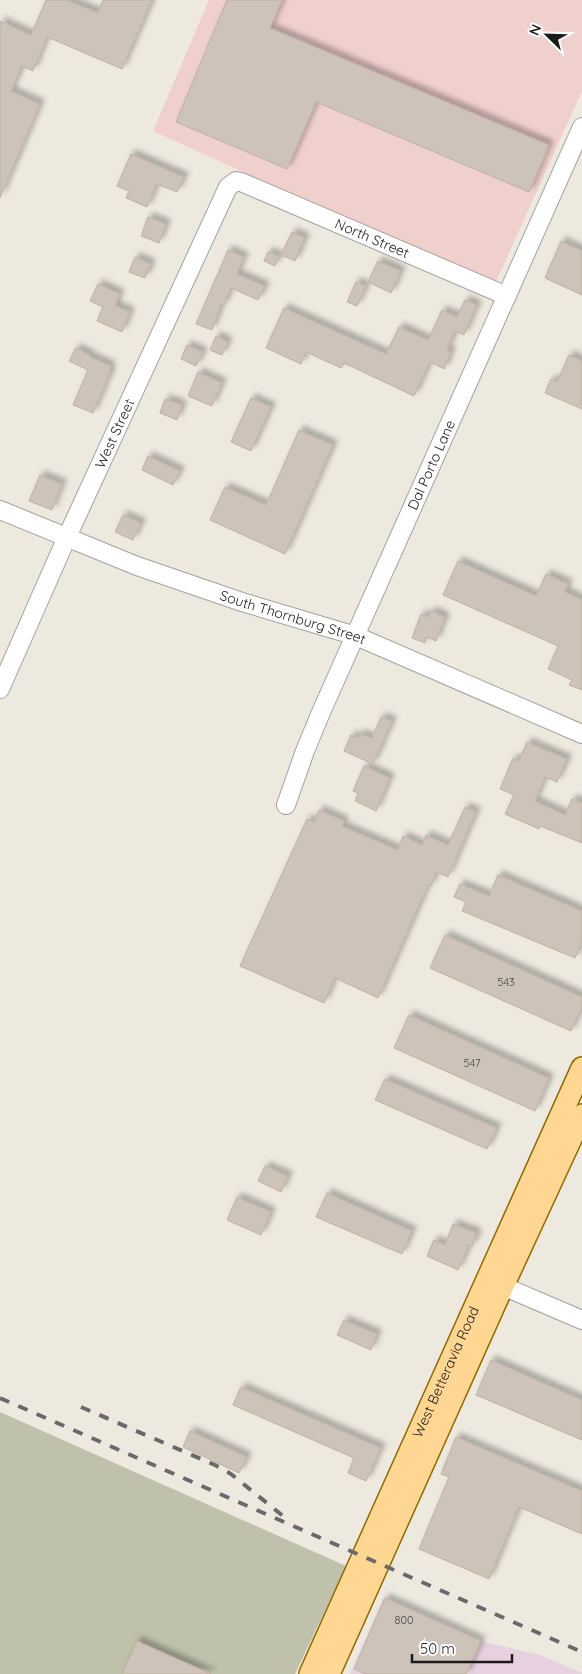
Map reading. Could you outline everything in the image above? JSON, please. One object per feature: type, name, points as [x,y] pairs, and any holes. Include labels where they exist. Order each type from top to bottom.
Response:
[{"type":"main road","name":"West Betteravia Road","points":[[330,1674],[495,1282],[582,1068]]},
{"type":"main road","name":"West Betteravia Road","points":[[310,1674],[495,1282],[582,1115]]},
{"type":"street","name":"Dal Porto Lane","points":[[286,805],[322,710],[582,127]]},
{"type":"street","name":"North Street","points":[[236,181],[507,296]]},
{"type":"street","name":"West Street","points":[[0,690],[67,538],[228,186],[236,181]]},
{"type":"street","name":"South Thornburg Street","points":[[0,510],[137,566],[356,636],[582,734]]},
{"type":"street","points":[[495,1282],[582,1320]]},
{"type":"shaded area","points":[[209,0],[582,0],[582,91],[494,286],[153,131]]},
{"type":"shaded area","points":[[0,1412],[346,1566],[295,1674],[0,1674]]},
{"type":"shaded area","points":[[384,1597],[481,1641],[540,1655],[582,1674],[350,1674]]},
{"type":"building","points":[[46,0],[67,0],[98,13],[103,0],[152,0],[122,69],[47,37],[33,71],[22,66],[11,91],[40,104],[0,198],[0,21],[31,35]]},
{"type":"building","points":[[227,0],[282,0],[270,28],[549,145],[529,192],[316,102],[287,169],[176,122]]},
{"type":"building","points":[[131,154],[184,177],[177,192],[157,184],[147,207],[126,198],[129,191],[117,186]]},
{"type":"building","points":[[148,217],[166,224],[159,243],[141,236]]},
{"type":"building","points":[[292,232],[305,238],[295,261],[281,255]]},
{"type":"building","points":[[561,241],[582,251],[582,295],[545,278]]},
{"type":"building","points":[[228,250],[244,257],[237,274],[265,286],[258,300],[231,288],[224,305],[221,305],[212,330],[196,324]]},
{"type":"building","points":[[268,252],[279,256],[275,266],[264,261]]},
{"type":"building","points":[[135,257],[151,264],[145,278],[129,272]]},
{"type":"building","points":[[378,261],[401,271],[391,293],[368,282]]},
{"type":"building","points":[[356,282],[366,286],[357,306],[347,302]]},
{"type":"building","points":[[98,284],[120,294],[115,305],[130,312],[122,332],[97,321],[103,307],[90,301]]},
{"type":"building","points":[[465,300],[477,305],[464,335],[455,331],[447,350],[451,352],[444,369],[430,362],[414,396],[344,363],[341,368],[306,352],[301,364],[266,348],[284,308],[386,354],[399,327],[428,340],[442,310],[457,317]]},
{"type":"building","points":[[216,336],[228,342],[222,355],[210,350]]},
{"type":"building","points":[[187,345],[203,352],[196,366],[181,359]]},
{"type":"building","points":[[76,348],[111,366],[109,370],[111,371],[93,413],[73,405],[88,370],[69,361]]},
{"type":"building","points":[[569,355],[582,361],[582,409],[545,393],[551,379],[557,382]]},
{"type":"building","points":[[198,372],[222,383],[212,406],[188,396]]},
{"type":"building","points":[[251,398],[271,407],[251,451],[231,442]]},
{"type":"building","points":[[165,399],[182,405],[177,420],[160,413]]},
{"type":"building","points":[[299,430],[333,445],[285,554],[210,520],[225,487],[266,505]]},
{"type":"building","points":[[148,456],[180,471],[173,485],[142,470]]},
{"type":"building","points":[[40,475],[62,484],[52,510],[29,501]]},
{"type":"building","points":[[123,515],[141,523],[133,540],[115,532]]},
{"type":"building","points":[[458,561],[536,596],[546,574],[568,584],[565,592],[582,600],[582,690],[569,685],[572,680],[548,669],[558,646],[443,595]]},
{"type":"building","points":[[431,611],[445,617],[436,641],[427,637],[425,643],[412,638],[421,614],[428,617]]},
{"type":"building","points":[[381,717],[392,721],[373,764],[344,751],[351,735],[358,738],[360,734],[372,738]]},
{"type":"building","points":[[527,742],[567,759],[557,782],[545,777],[535,801],[565,815],[572,799],[582,803],[582,843],[540,826],[539,829],[505,814],[514,795],[500,789],[513,758],[519,761]]},
{"type":"building","points":[[364,766],[390,778],[376,811],[355,801],[358,793],[353,791]]},
{"type":"building","points":[[465,807],[476,812],[448,877],[436,872],[431,886],[428,885],[378,998],[335,978],[324,1003],[240,966],[307,819],[314,822],[319,810],[344,821],[342,826],[398,850],[403,836],[422,845],[426,835],[448,845]]},
{"type":"building","points":[[498,875],[582,911],[582,941],[575,958],[462,911],[466,902],[454,897],[460,884],[489,896]]},
{"type":"building","points":[[445,935],[582,997],[582,1007],[571,1031],[430,968]]},
{"type":"building","points":[[409,1015],[549,1078],[535,1111],[394,1048]]},
{"type":"building","points":[[385,1079],[497,1128],[487,1149],[375,1100]]},
{"type":"building","points":[[265,1166],[288,1176],[281,1192],[258,1181]]},
{"type":"building","points":[[327,1193],[412,1231],[402,1254],[316,1217]]},
{"type":"building","points":[[237,1197],[271,1212],[261,1235],[227,1220]]},
{"type":"building","points":[[453,1224],[477,1233],[472,1246],[469,1245],[458,1270],[427,1256],[434,1240],[445,1245]]},
{"type":"building","points":[[344,1320],[377,1334],[371,1350],[337,1335]]},
{"type":"building","points":[[491,1360],[582,1400],[582,1440],[476,1395]]},
{"type":"building","points":[[241,1387],[381,1448],[366,1481],[348,1473],[354,1458],[233,1405]]},
{"type":"building","points":[[190,1431],[247,1457],[239,1473],[183,1447]]},
{"type":"building","points":[[456,1437],[582,1491],[582,1534],[519,1507],[489,1579],[419,1549],[449,1477],[441,1474]]},
{"type":"building","points":[[385,1598],[481,1641],[466,1674],[365,1674],[354,1669]]},
{"type":"building","points":[[137,1641],[211,1674],[122,1674]]},
{"type":"railway","points":[[0,1398],[582,1652]]},
{"type":"railway","points":[[81,1407],[215,1465],[231,1474],[288,1520]]}]
